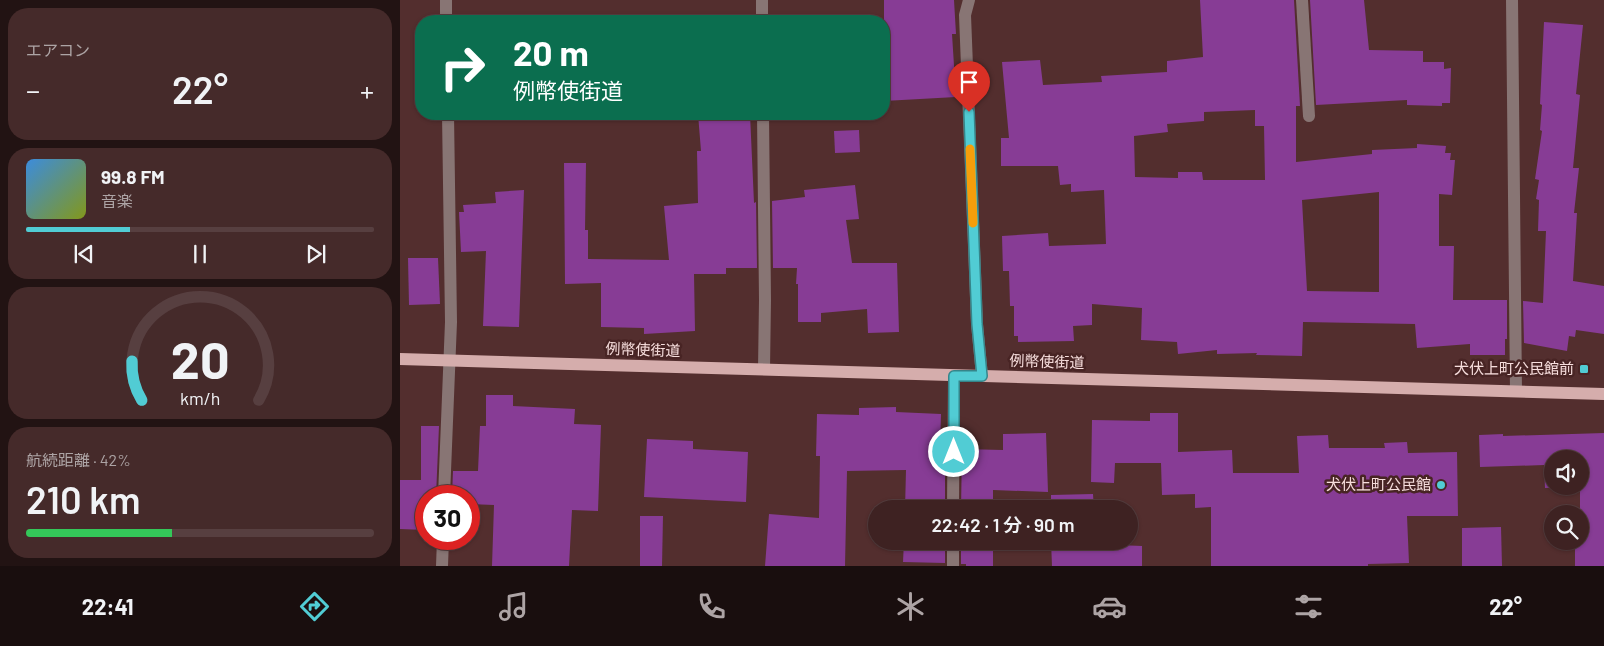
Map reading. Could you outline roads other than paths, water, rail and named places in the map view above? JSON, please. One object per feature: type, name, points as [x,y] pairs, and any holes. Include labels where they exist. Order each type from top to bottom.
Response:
[{"type":"main road","name":"例幣使街道","points":[[400,359],[1604,394]]},
{"type":"street","points":[[446,0],[446,15]]},
{"type":"street","points":[[762,0],[762,15]]},
{"type":"street","points":[[969,0],[965,15],[977,324],[982,376]]},
{"type":"street","points":[[1302,0],[1308,116]]},
{"type":"street","points":[[1512,0],[1516,391]]},
{"type":"street","points":[[444,485],[451,280],[448,120]]},
{"type":"street","points":[[763,120],[764,369]]},
{"type":"street","points":[[953,500],[954,376]]},
{"type":"street","points":[[442,566],[443,550]]},
{"type":"street","points":[[953,550],[953,566]]},
{"type":"place","name":"犬伏上町公民館前","points":[[1584,369]]},
{"type":"place","name":"犬伏上町公民館","points":[[1441,485]]}]
